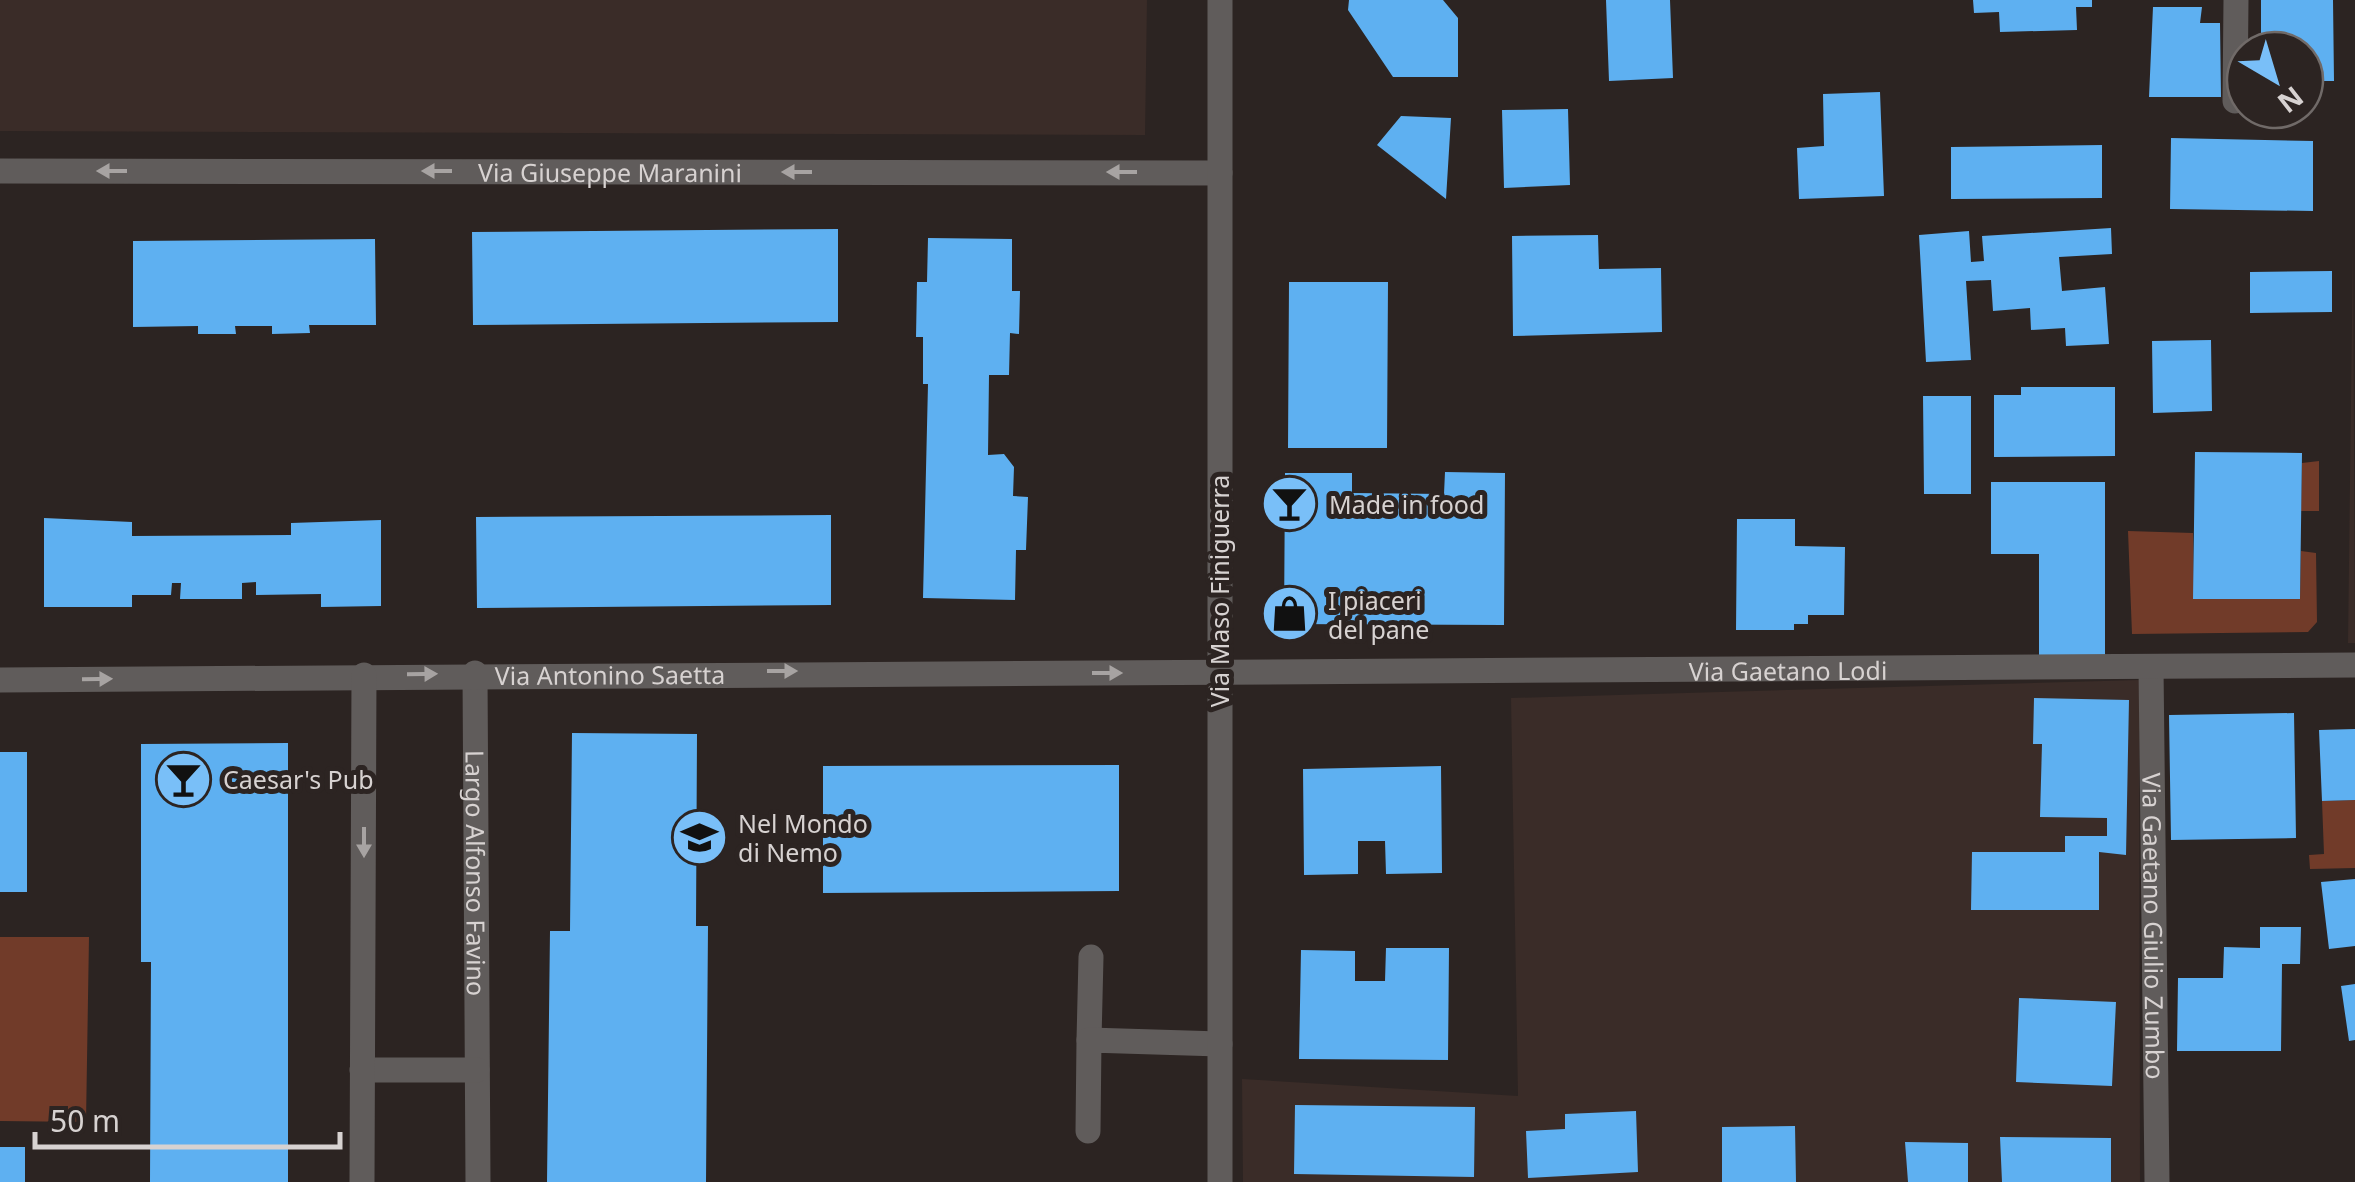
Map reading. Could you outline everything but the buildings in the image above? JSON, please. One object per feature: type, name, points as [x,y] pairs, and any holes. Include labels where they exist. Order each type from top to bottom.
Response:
[{"type":"street","name":"Via Maso Finiguerra","points":[[1220,0],[1220,1182]]},
{"type":"street","points":[[2236,0],[2236,30]]},
{"type":"street","name":"Via Giuseppe Maranini","points":[[0,171],[1220,173]]},
{"type":"street","name":"Via Gaetano Lodi","points":[[1218,673],[2355,665]]},
{"type":"street","name":"Via Gaetano Giulio Zumbo","points":[[2150,668],[2157,1182]]},
{"type":"street","name":"Via Antonino Saetta","points":[[0,680],[475,674],[1218,673]]},
{"type":"street","name":"Largo Alfonso Favino","points":[[475,674],[478,1182]]},
{"type":"street","points":[[362,1182],[364,675]]},
{"type":"street","points":[[1088,1131],[1091,957]]},
{"type":"street","points":[[1089,1040],[1220,1044]]},
{"type":"street","points":[[362,1070],[477,1070]]},
{"type":"shaded area","points":[[0,0],[1147,0],[1145,135],[0,131]]},
{"type":"shaded area","points":[[2353,239],[2355,643],[2348,643]]},
{"type":"shaded area","points":[[2319,461],[2319,511],[2301,511],[2302,463]]},
{"type":"shaded area","points":[[2128,531],[2193,533],[2194,599],[2300,599],[2301,551],[2316,553],[2317,622],[2308,632],[2132,634]]},
{"type":"shaded area","points":[[2139,680],[2140,1182],[1243,1182],[1242,1079],[1518,1096],[1511,698]]},
{"type":"shaded area","points":[[2355,800],[2355,868],[2310,869],[2309,855],[2324,854],[2322,801]]},
{"type":"shaded area","points":[[0,937],[89,937],[86,1122],[0,1121]]},
{"type":"place","name":"Made in food","points":[[1290,504]]},
{"type":"place","name":"I piaceri del pane","points":[[1289,614]]},
{"type":"place","name":"Caesar's Pub","points":[[184,779]]},
{"type":"place","name":"Nel Mondo di Nemo","points":[[699,837]]}]
